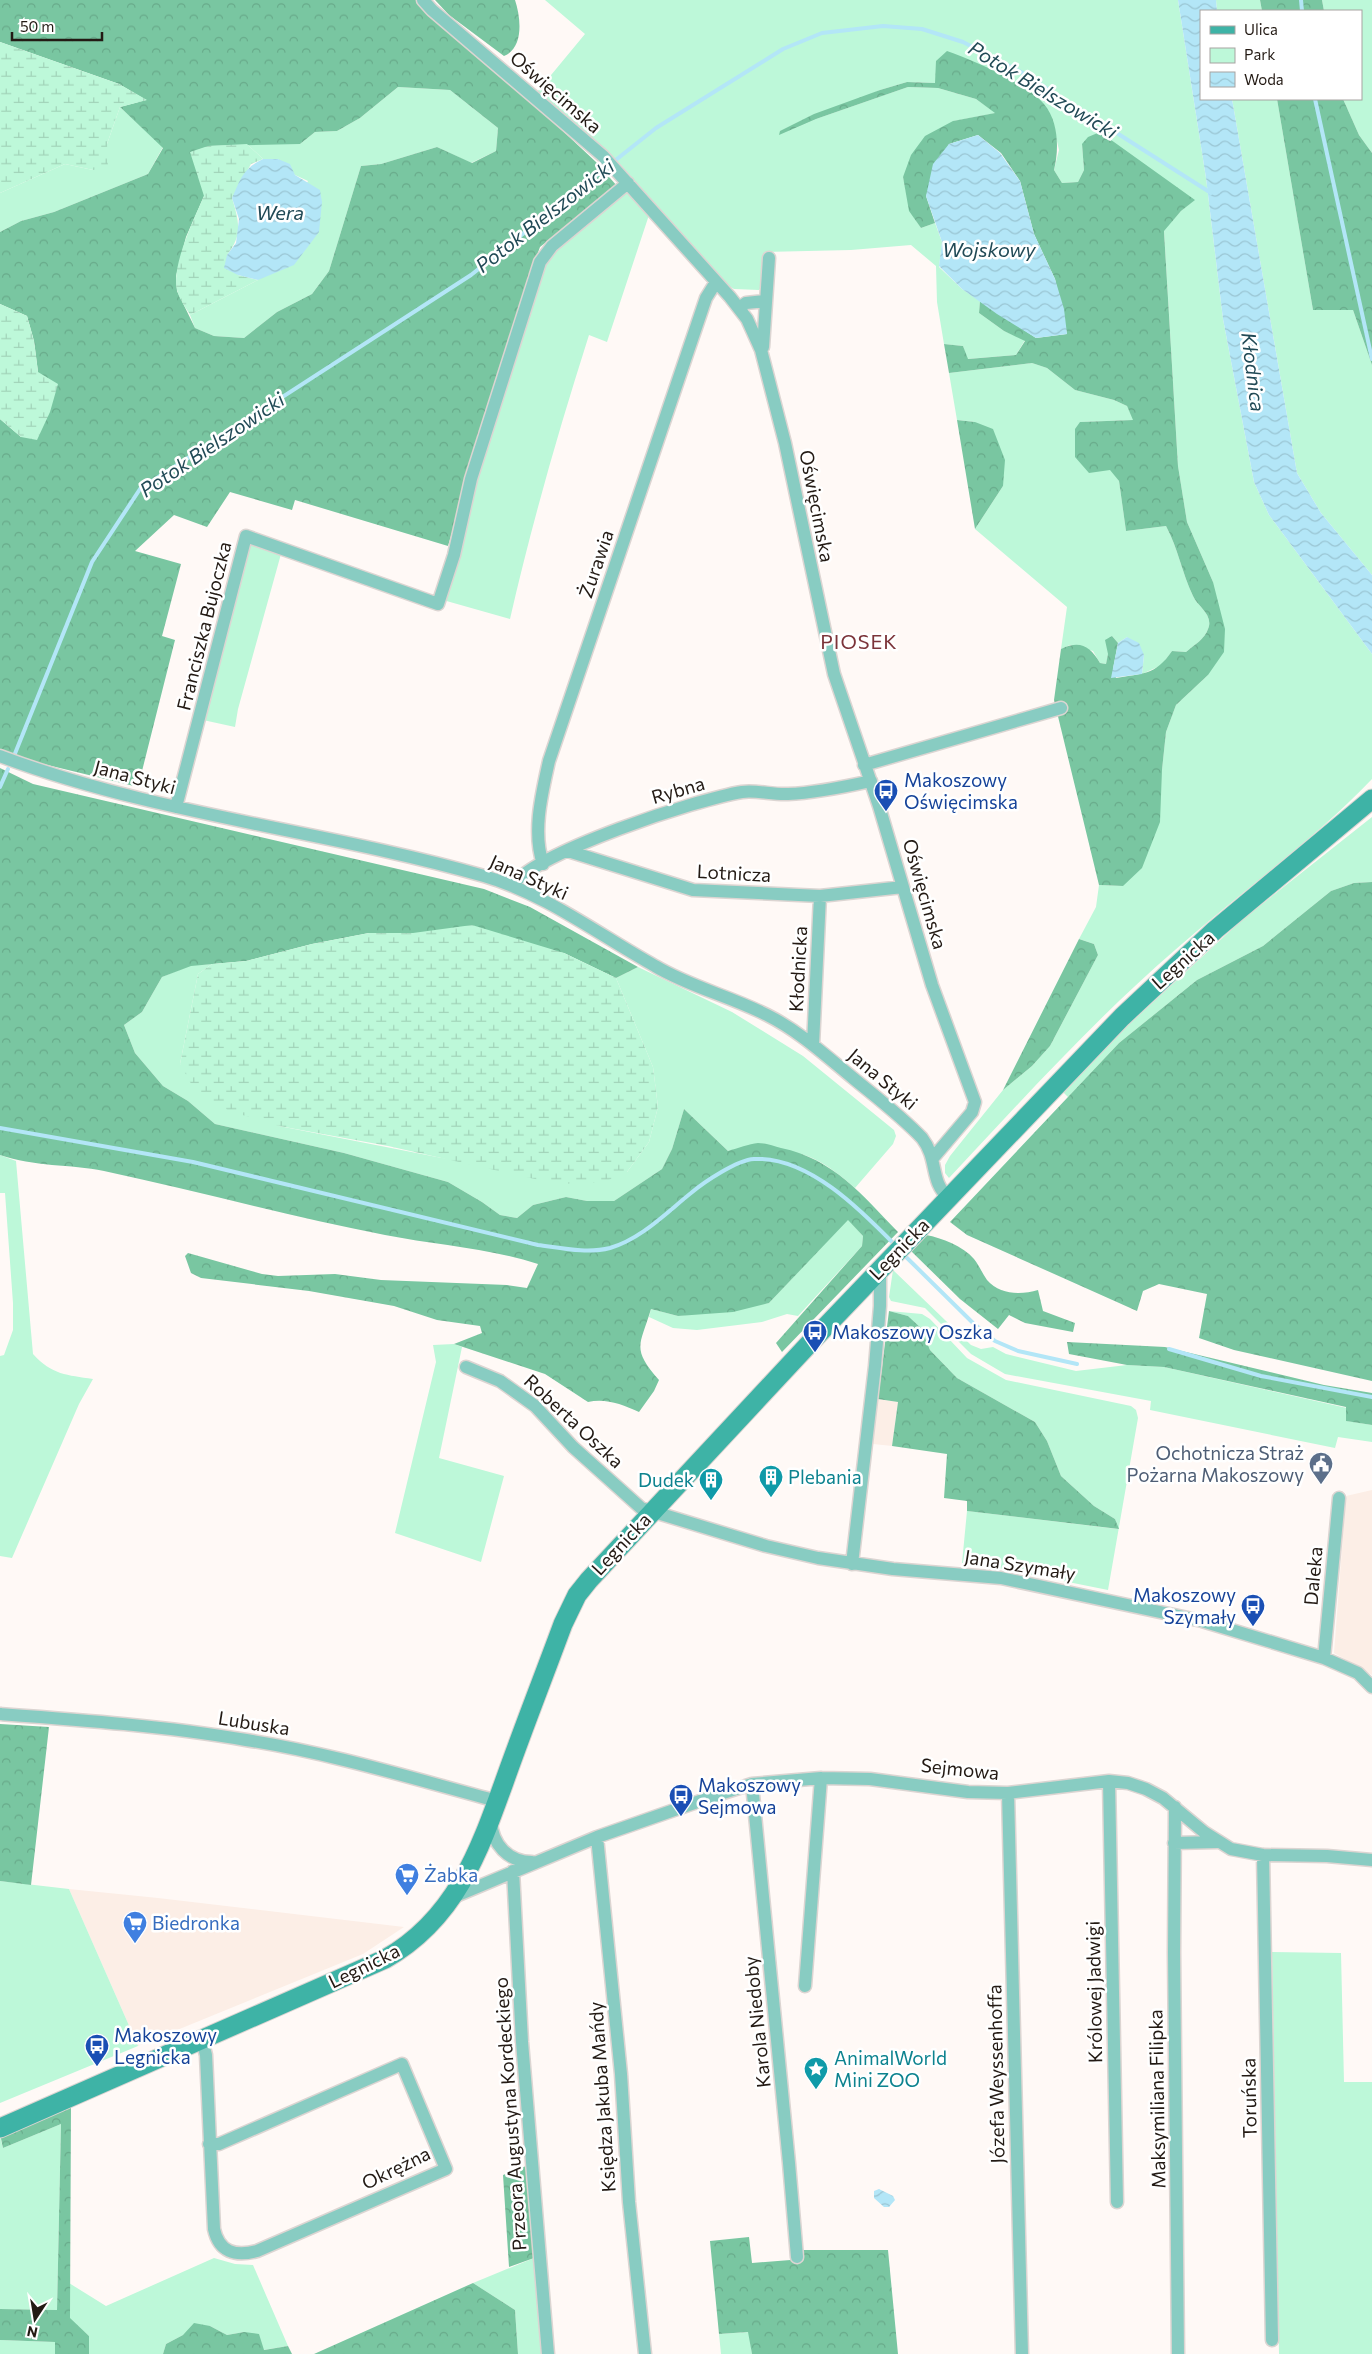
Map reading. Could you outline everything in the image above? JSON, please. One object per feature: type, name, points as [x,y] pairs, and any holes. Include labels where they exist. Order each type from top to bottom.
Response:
[{"type":"main road","name":"Legnicka","points":[[0,2128],[385,1959],[415,1939],[451,1898],[476,1857],[570,1608],[589,1580],[1050,1090],[1169,972],[1372,799]]},
{"type":"street","name":"Oświęcimska","points":[[423,0],[603,156],[716,282],[738,308],[755,335],[765,364],[785,443],[831,666],[871,781],[932,985],[975,1102],[972,1112],[933,1158]]},
{"type":"street","name":"Franciszka Bujoczka","points":[[176,807],[246,536],[438,604],[456,548],[471,479],[540,262],[552,246],[628,184]]},
{"type":"street","name":"Oświęcimska","points":[[765,364],[763,340],[769,258]]},
{"type":"street","name":"Żurawia","points":[[543,864],[539,849],[540,808],[549,761],[706,298],[716,282]]},
{"type":"street","points":[[738,308],[746,303],[765,301]]},
{"type":"street","points":[[864,765],[1061,708]]},
{"type":"street","name":"Jana Styki","points":[[0,756],[40,771],[176,807],[394,853],[484,876],[512,886],[562,911],[667,973],[767,1015],[793,1029],[926,1142],[933,1158],[938,1185],[949,1198]]},
{"type":"street","name":"Rybna","points":[[512,886],[521,876],[568,851],[633,824],[738,793],[796,794],[871,781]]},
{"type":"street","name":"Lotnicza","points":[[568,851],[686,889],[820,896],[904,887]]},
{"type":"street","name":"Kłodnicka","points":[[813,1045],[820,896]]},
{"type":"street","points":[[852,1564],[875,1366],[883,1266]]},
{"type":"street","name":"Roberta Oszka","points":[[466,1367],[500,1381],[535,1406],[573,1447],[641,1508],[652,1511]]},
{"type":"street","name":"Daleka","points":[[1324,1658],[1339,1498]]},
{"type":"street","name":"Jana Szymały","points":[[652,1511],[766,1546],[852,1564],[1008,1579],[1202,1622],[1324,1658],[1358,1673],[1372,1687]]},
{"type":"street","name":"Lubuska","points":[[0,1714],[145,1727],[246,1740],[343,1760],[494,1810]]},
{"type":"street","points":[[805,1986],[821,1778]]},
{"type":"street","name":"Sejmowa","points":[[451,1898],[597,1837],[752,1784],[821,1778],[879,1780],[968,1792],[1008,1793],[1109,1781],[1128,1783],[1146,1788],[1175,1807],[1217,1842],[1231,1849],[1263,1855],[1372,1860]]},
{"type":"street","name":"Królowej Jadwigi","points":[[1109,1781],[1116,2202]]},
{"type":"street","name":"Karola Niedoby","points":[[752,1784],[790,2163],[796,2257]]},
{"type":"street","name":"Józefa Weyssenhoffa","points":[[1008,1793],[1022,2354]]},
{"type":"street","name":"Maksymiliana Filipka","points":[[1175,1807],[1174,1952],[1178,2354]]},
{"type":"street","points":[[494,1810],[492,1831],[495,1840],[506,1854],[524,1862],[535,1862]]},
{"type":"street","name":"Księdza Jakuba Mańdy","points":[[597,1837],[621,2074],[629,2202],[644,2354]]},
{"type":"street","points":[[1174,1843],[1217,1842]]},
{"type":"street","name":"Toruńska","points":[[1263,1855],[1272,2340]]},
{"type":"street","name":"Przeora Augustyna Kordeckiego","points":[[513,1871],[522,2042],[548,2354]]},
{"type":"street","name":"Okrężna","points":[[202,2040],[206,2055],[209,2144],[214,2229],[216,2240],[220,2246],[236,2253],[246,2254],[257,2251],[446,2169],[402,2064],[219,2144],[209,2144]]},
{"type":"shaded area","points":[[878,1399],[898,1402],[892,1446],[873,1444]]},
{"type":"shaded area","points":[[1372,1490],[1372,1675],[1334,1653],[1346,1496]]},
{"type":"shaded area","points":[[69,1889],[404,1927],[363,1954],[138,2046]]},
{"type":"green space","points":[[0,0],[416,0],[458,33],[596,162],[617,186],[540,247],[523,294],[448,546],[295,500],[292,510],[230,492],[207,527],[174,515],[135,551],[181,564],[162,636],[175,640],[138,787],[31,761],[0,749],[0,419],[21,437],[38,372],[34,341],[27,316],[0,304],[0,232],[21,221],[54,212],[148,174],[163,148],[120,107],[146,100],[119,84],[0,42]],"holes":[[[398,87],[450,90],[498,128],[496,151],[472,163],[437,147],[381,164],[361,166],[329,271],[312,294],[277,312],[244,338],[214,336],[195,328],[177,291],[176,276],[186,237],[204,196],[208,146],[300,144],[315,132],[337,131],[360,118]]]},
{"type":"green space","points":[[435,0],[515,0],[519,15],[519,32],[515,46],[504,56],[449,15]]},
{"type":"green space","points":[[545,0],[1178,0],[1206,178],[1223,319],[1254,482],[1269,515],[1372,654],[1372,779],[1325,824],[1200,929],[1116,1004],[1059,1061],[949,1178],[945,1173],[945,1165],[950,1156],[1003,1090],[1032,1066],[1050,1046],[1098,955],[1094,944],[1079,939],[1096,907],[1099,885],[1123,886],[1162,770],[1166,732],[1176,705],[1208,675],[1213,582],[1187,522],[1178,466],[1164,230],[1194,200],[1082,144],[1084,170],[1078,182],[1062,183],[1054,170],[1059,150],[1052,120],[935,83],[907,82],[880,90],[780,135],[816,119],[908,87],[938,88],[976,99],[996,113],[954,121],[903,177],[910,211],[921,228],[935,223],[942,242],[939,267],[962,289],[980,301],[979,313],[1004,331],[1025,340],[1016,355],[967,359],[963,346],[944,344],[937,302],[936,266],[911,245],[851,250],[764,252],[761,287],[759,290],[734,289],[727,285],[620,164],[537,92],[585,34]]},
{"type":"green space","points":[[1216,0],[1260,0],[1262,10],[1217,10]]},
{"type":"green space","points":[[1260,0],[1322,0],[1324,10],[1262,10]]},
{"type":"green space","points":[[1322,0],[1372,0],[1372,153],[1359,135],[1343,100],[1362,100],[1362,10],[1324,10]]},
{"type":"green space","points":[[0,42],[119,84],[147,100],[120,107],[107,144],[108,167],[93,170],[65,164],[0,193]]},
{"type":"green space","points":[[947,51],[985,66],[1012,80],[1036,96],[1044,104],[1053,119],[1057,145],[1054,170],[1062,183],[1078,182],[1084,170],[1082,144],[1088,137],[1100,132],[1195,200],[1181,211],[1164,231],[1178,466],[1187,522],[1213,582],[1225,629],[1224,652],[1208,675],[1176,705],[1166,732],[1160,822],[1142,868],[1123,886],[1099,885],[1054,700],[1061,649],[1074,645],[1084,646],[1092,652],[1100,663],[1106,664],[1108,654],[1105,640],[1112,636],[1118,643],[1113,669],[1116,678],[1141,674],[1160,665],[1172,651],[1186,652],[1196,644],[1207,633],[1209,619],[1193,596],[1166,526],[1126,531],[1119,481],[1110,470],[1089,473],[1075,457],[1075,429],[1080,422],[1133,420],[1127,406],[1114,400],[1075,390],[1047,368],[1032,363],[949,373],[944,344],[963,346],[968,359],[1016,355],[1025,341],[1004,331],[979,313],[980,301],[1036,338],[1067,334],[1055,279],[1034,234],[1020,181],[1001,153],[978,135],[949,144],[926,196],[935,223],[921,228],[909,211],[903,177],[911,155],[925,136],[953,121],[995,113],[976,99],[938,88],[908,87],[816,119],[779,135],[780,131],[814,114],[880,90],[907,82],[935,83],[936,61]]},
{"type":"green space","points":[[398,87],[450,90],[498,128],[496,151],[471,163],[437,147],[381,164],[361,166],[329,271],[312,294],[277,312],[244,338],[214,336],[195,328],[190,315],[258,280],[308,181],[295,175],[278,159],[263,159],[247,144],[300,144],[315,132],[337,131],[360,118]]},
{"type":"green space","points":[[1232,100],[1277,100],[1313,310],[1353,310],[1372,365],[1372,575],[1321,513],[1297,473]]},
{"type":"green space","points":[[1277,100],[1343,100],[1359,135],[1372,153],[1372,365],[1353,310],[1313,310]]},
{"type":"green space","points":[[120,107],[163,147],[148,174],[54,212],[21,221],[0,232],[0,193],[65,164],[93,170],[107,144]]},
{"type":"green space","points":[[247,144],[263,159],[251,164],[232,198],[238,228],[236,241],[227,255],[238,275],[258,280],[190,315],[177,290],[177,268],[184,243],[204,196],[190,152],[208,146]]},
{"type":"green space","points":[[625,192],[628,192],[649,215],[607,342],[589,335],[546,476],[510,619],[443,600],[495,417],[548,255]]},
{"type":"green space","points":[[0,304],[27,316],[34,341],[38,372],[58,384],[50,412],[37,440],[21,437],[0,419]]},
{"type":"green space","points":[[1032,363],[1047,368],[1075,390],[1114,400],[1127,406],[1134,420],[1080,422],[1119,481],[1126,531],[1166,526],[1193,596],[1209,619],[1207,633],[1196,644],[1186,652],[1172,651],[1162,665],[1142,674],[1144,655],[1127,637],[1118,643],[1112,636],[1106,664],[1100,663],[1093,651],[1070,645],[1061,649],[1067,607],[975,529],[1003,486],[975,422],[957,420],[949,373]]},
{"type":"green space","points":[[957,420],[975,422],[993,429],[1005,460],[1003,486],[975,529]]},
{"type":"green space","points":[[255,544],[281,554],[238,709],[235,727],[203,720],[247,547]]},
{"type":"green space","points":[[0,768],[33,784],[484,889],[530,907],[638,967],[616,978],[564,953],[413,933],[369,933],[312,944],[246,961],[191,966],[162,977],[142,1012],[124,1025],[135,1053],[163,1086],[188,1101],[215,1124],[344,1153],[448,1182],[500,1215],[517,1218],[533,1205],[566,1197],[587,1201],[614,1201],[662,1169],[672,1149],[684,1109],[728,1151],[761,1143],[800,1153],[817,1161],[846,1180],[898,1232],[782,1352],[776,1343],[862,1246],[863,1236],[848,1220],[769,1303],[733,1312],[678,1316],[651,1309],[640,1346],[644,1361],[659,1380],[654,1391],[639,1412],[614,1403],[588,1402],[545,1374],[454,1344],[482,1333],[480,1326],[437,1320],[394,1306],[309,1291],[201,1278],[191,1273],[185,1256],[188,1253],[262,1274],[278,1276],[335,1274],[381,1280],[507,1285],[527,1288],[538,1264],[481,1250],[350,1228],[104,1171],[26,1162],[0,1155]]},
{"type":"green space","points":[[1372,817],[1372,882],[1354,883],[1331,891],[1263,946],[1197,980],[1119,1043],[1068,1097],[1062,1091],[1113,1039],[1242,920]]},
{"type":"green space","points":[[1372,882],[1372,1381],[1234,1350],[1199,1338],[1207,1294],[1159,1284],[1143,1291],[1137,1311],[967,1235],[950,1222],[1119,1043],[1197,980],[1263,946],[1331,891],[1354,883]]},
{"type":"green space","points":[[472,925],[564,953],[616,978],[653,1067],[658,1107],[649,1142],[627,1172],[604,1182],[557,1184],[388,1146],[279,1126],[229,1111],[194,1089],[180,1064],[198,974],[212,964],[246,961],[312,944],[369,933],[413,933]]},
{"type":"green space","points":[[1079,939],[1094,944],[1098,955],[1050,1046],[1032,1066],[1003,1090]]},
{"type":"green space","points":[[212,964],[198,974],[180,1064],[279,1126],[442,1158],[627,1172],[649,1142],[658,1107],[653,1067],[616,978],[638,967],[732,1012],[803,1056],[894,1130],[896,1136],[893,1144],[855,1188],[826,1165],[801,1154],[773,1150],[737,1149],[728,1151],[684,1109],[672,1149],[662,1169],[614,1201],[587,1201],[566,1197],[533,1205],[517,1218],[500,1215],[448,1182],[344,1153],[215,1124],[188,1101],[163,1086],[135,1053],[124,1025],[142,1012],[162,977],[191,965]]},
{"type":"green space","points":[[0,1155],[16,1161],[33,1354],[47,1366],[60,1373],[93,1379],[79,1404],[12,1558],[0,1556],[0,1356],[4,1355],[13,1330],[13,1303],[5,1193],[0,1193]]},
{"type":"green space","points":[[848,1219],[863,1236],[862,1246],[798,1316],[787,1314],[762,1322],[697,1330],[673,1328],[649,1317],[651,1309],[678,1316],[769,1303]]},
{"type":"green space","points":[[926,1235],[945,1240],[964,1250],[974,1259],[987,1280],[998,1289],[1018,1293],[1038,1290],[1043,1311],[1075,1323],[1073,1332],[1025,1323],[1009,1315],[998,1329],[960,1299],[910,1250]]},
{"type":"green space","points":[[893,1270],[971,1345],[981,1349],[993,1347],[1006,1354],[1076,1371],[1127,1365],[1164,1367],[1347,1408],[1347,1421],[1372,1425],[1372,1442],[1338,1437],[1335,1448],[1150,1410],[1151,1401],[1005,1374],[971,1354],[925,1308],[891,1301],[889,1297]]},
{"type":"green space","points":[[889,1311],[922,1314],[930,1319],[967,1358],[1006,1380],[1131,1406],[1136,1410],[1138,1418],[1108,1590],[978,1564],[962,1563],[967,1511],[1118,1529],[1115,1519],[1094,1506],[1061,1476],[1047,1441],[1035,1422],[957,1378],[930,1350],[921,1328],[908,1316]]},
{"type":"green space","points":[[889,1311],[908,1316],[921,1328],[930,1350],[957,1378],[1035,1422],[1047,1441],[1061,1476],[1094,1506],[1115,1519],[1119,1529],[967,1511],[967,1501],[944,1498],[947,1454],[892,1446],[898,1402],[878,1399]]},
{"type":"green space","points":[[1067,1342],[1165,1347],[1324,1385],[1372,1393],[1372,1425],[1346,1421],[1346,1407],[1164,1367],[1127,1365],[1069,1354]]},
{"type":"green space","points":[[454,1344],[462,1347],[439,1458],[504,1476],[481,1562],[395,1533],[436,1362],[433,1345]]},
{"type":"green space","points":[[0,1724],[49,1727],[31,1885],[0,1881]]},
{"type":"green space","points":[[0,1881],[69,1889],[138,2046],[0,2103]]},
{"type":"green space","points":[[1272,1952],[1341,1953],[1344,2082],[1372,2082],[1372,2354],[1279,2354]]},
{"type":"green space","points":[[71,2103],[70,2318],[89,2336],[89,2354],[55,2354],[55,2342],[0,2340],[0,2309],[57,2310],[61,2124],[3,2148],[0,2134]]},
{"type":"green space","points":[[61,2124],[57,2310],[0,2309],[0,2136],[3,2148]]},
{"type":"green space","points":[[526,2166],[534,2258],[509,2267],[503,2175]]},
{"type":"green space","points":[[749,2237],[752,2263],[803,2259],[802,2250],[888,2250],[898,2354],[752,2354],[748,2332],[719,2334],[710,2241]]},
{"type":"green space","points":[[214,2258],[235,2264],[253,2265],[288,2346],[263,2350],[244,2332],[227,2335],[210,2326],[183,2335],[166,2344],[163,2354],[89,2354],[89,2336],[70,2319],[69,2283],[106,2306]]},
{"type":"green space","points":[[534,2258],[541,2354],[518,2354],[515,2310],[473,2283]]},
{"type":"green space","points":[[473,2283],[515,2310],[518,2354],[314,2354]]},
{"type":"green space","points":[[194,2323],[210,2326],[227,2335],[244,2332],[259,2334],[264,2350],[288,2346],[292,2354],[163,2354],[166,2344],[183,2335]]},
{"type":"green space","points":[[749,2332],[752,2354],[721,2354],[719,2334]]},
{"type":"green space","points":[[0,2340],[55,2342],[55,2354],[0,2354]]},
{"type":"water","name":"Kłodnica","points":[[1178,0],[1216,0],[1217,10],[1200,10],[1200,100],[1232,100],[1297,473],[1321,513],[1372,575],[1372,654],[1269,515],[1254,482],[1223,319],[1206,178]]},
{"type":"water","name":"Wojskowy","points":[[978,135],[1000,153],[1020,181],[1034,234],[1055,279],[1064,309],[1067,334],[1036,338],[997,314],[962,289],[939,266],[942,242],[926,196],[933,164],[949,144]]},
{"type":"water","name":"Wera","points":[[263,159],[278,159],[290,164],[295,175],[320,190],[322,202],[319,232],[294,265],[258,280],[238,275],[224,268],[227,255],[236,243],[239,219],[232,198],[240,180],[247,171],[251,166]]},
{"type":"water","points":[[1127,637],[1139,643],[1144,655],[1142,674],[1111,678],[1118,643]]},
{"type":"water","points":[[879,2189],[893,2196],[895,2200],[889,2207],[884,2207],[874,2198],[874,2191]]},
{"type":"waterway","points":[[1301,0],[1302,10]]},
{"type":"waterway","name":"Potok Bielszowicki","points":[[14,756],[92,562],[140,489],[471,275],[656,128],[783,49],[822,33],[883,26],[922,29],[963,42],[1021,72],[1211,193]]},
{"type":"waterway","points":[[1315,100],[1372,359]]},
{"type":"waterway","name":"Potok Bielszowicki","points":[[0,787],[8,769]]},
{"type":"waterway","points":[[0,1128],[193,1162],[538,1245],[583,1250],[610,1248],[643,1232],[704,1183],[730,1167],[747,1160],[774,1160],[794,1166],[832,1188],[867,1217],[896,1246]]},
{"type":"waterway","points":[[902,1253],[973,1323],[995,1341],[1018,1351],[1077,1364]]},
{"type":"waterway","points":[[1169,1349],[1261,1376],[1372,1397]]},
{"type":"place","name":"Makoszowy Oświęcimska","points":[[886,812]]},
{"type":"place","name":"Makoszowy Oszka","points":[[815,1353]]},
{"type":"place","name":"Ochotnicza Straż Pożarna Makoszowy","points":[[1321,1485]]},
{"type":"place","name":"Plebania","points":[[771,1498]]},
{"type":"place","name":"Dudek","points":[[711,1501]]},
{"type":"place","name":"Makoszowy Szymały","points":[[1253,1627]]},
{"type":"place","name":"Makoszowy Sejmowa","points":[[681,1817]]},
{"type":"place","name":"Żabka","points":[[407,1896]]},
{"type":"place","name":"Biedronka","points":[[135,1944]]},
{"type":"place","name":"Makoszowy Legnicka","points":[[97,2067]]},
{"type":"place","name":"AnimalWorld Mini ZOO","points":[[816,2090]]},
{"type":"district","name":"PIOSEK","points":[[859,642]]}]
